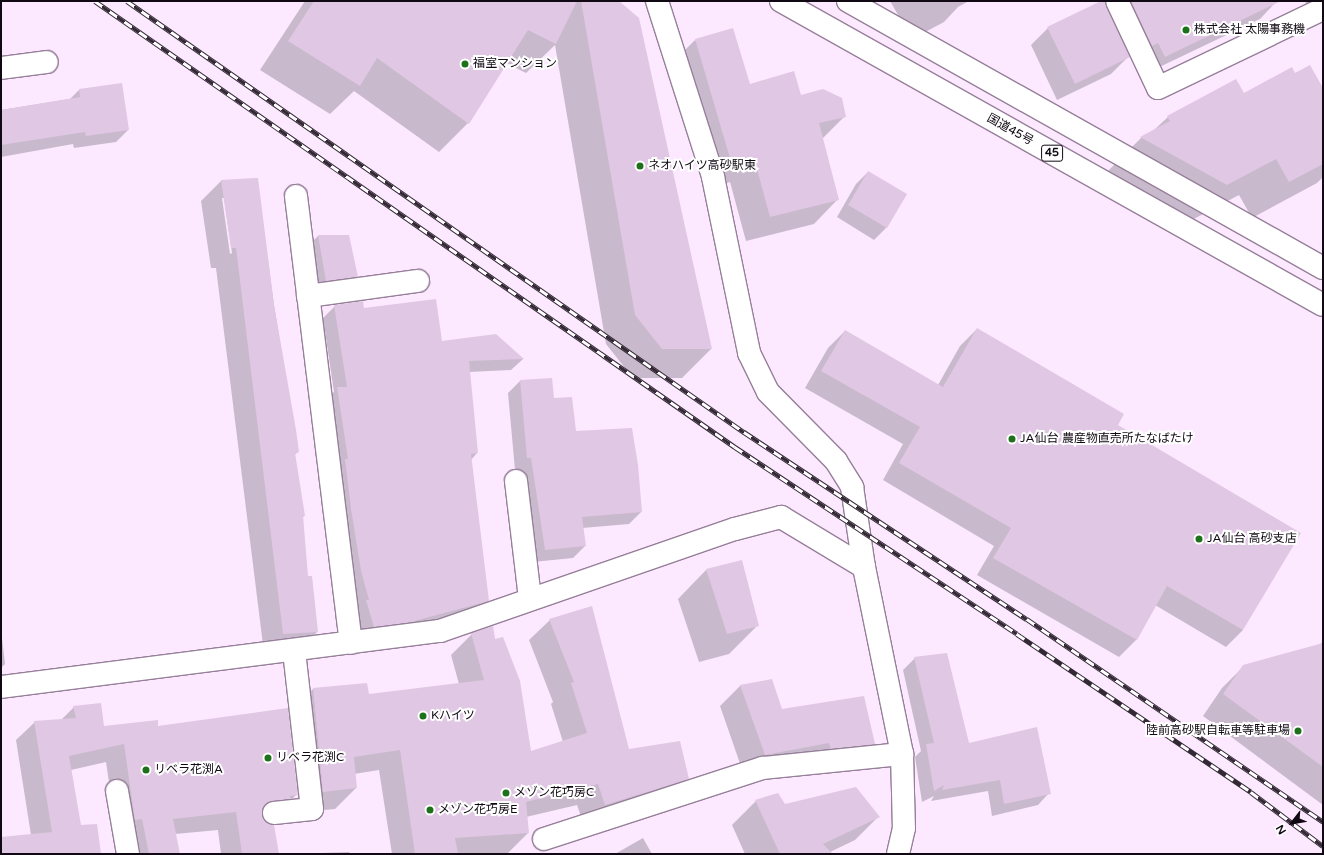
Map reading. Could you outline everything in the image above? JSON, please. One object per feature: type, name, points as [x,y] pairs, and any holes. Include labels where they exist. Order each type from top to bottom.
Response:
[{"type":"main road","points":[[657,1],[713,177],[749,353],[768,392],[836,461],[852,487],[864,567],[902,754],[904,828],[898,854]]},
{"type":"main road","name":"国道45号","points":[[781,1],[1323,305]]},
{"type":"main road","points":[[848,1],[1323,268]]},
{"type":"main road","points":[[1117,1],[1158,88],[1323,9]]},
{"type":"main road","points":[[1,68],[47,62]]},
{"type":"main road","points":[[296,196],[351,643]]},
{"type":"main road","points":[[308,296],[418,281]]},
{"type":"main road","points":[[516,481],[530,598]]},
{"type":"main road","points":[[1,687],[440,631],[530,598],[735,529],[781,517],[864,567]]},
{"type":"main road","points":[[274,813],[312,809],[294,650]]},
{"type":"main road","points":[[544,839],[764,768],[902,754]]},
{"type":"main road","points":[[117,791],[128,854]]},
{"type":"building","points":[[314,1],[577,1],[556,44],[528,30],[469,124],[377,58],[360,86],[288,41]]},
{"type":"building","name":"ネオハイツ高砂駅東","points":[[581,1],[619,1],[639,18],[712,349],[662,349],[635,315]]},
{"type":"building","points":[[1101,1],[1105,1],[1130,57],[1075,84],[1047,27]]},
{"type":"building","name":"株式会社 太陽事務機","points":[[1131,1],[1281,1],[1165,57],[1158,43],[1152,46]]},
{"type":"building","points":[[733,28],[750,84],[794,71],[801,95],[823,89],[842,98],[846,117],[819,123],[839,200],[770,217],[754,158],[732,165],[695,39]]},
{"type":"building","points":[[1310,65],[1323,88],[1323,164],[1289,182],[1276,159],[1227,185],[1140,137],[1170,121],[1167,116],[1236,79],[1244,93],[1292,67],[1295,73]]},
{"type":"building","points":[[122,83],[129,130],[86,136],[85,132],[1,145],[1,110],[80,97],[79,89]]},
{"type":"building","points":[[868,171],[907,194],[887,228],[848,205]]},
{"type":"building","points":[[258,178],[274,305],[299,452],[295,453],[305,516],[303,516],[308,576],[312,576],[318,632],[283,634],[236,248],[231,248],[221,180]]},
{"type":"building","points":[[318,235],[349,235],[358,277],[326,281]]},
{"type":"building","points":[[436,299],[442,341],[496,334],[524,359],[469,361],[478,453],[471,454],[489,601],[407,623],[374,627],[366,600],[369,600],[361,571],[351,509],[345,459],[348,459],[337,387],[347,387],[334,305],[363,301],[364,308]]},
{"type":"building","points":[[977,328],[1124,414],[1118,425],[1301,533],[1243,630],[1167,586],[1137,640],[993,558],[1011,528],[899,463],[920,427],[821,371],[845,330],[943,387]]},
{"type":"building","points":[[552,378],[554,398],[572,397],[576,431],[632,428],[638,465],[642,512],[582,517],[586,546],[545,550],[531,458],[527,458],[520,380]]},
{"type":"building","points":[[742,560],[759,626],[727,634],[706,569]]},
{"type":"building","points":[[592,606],[629,749],[680,741],[689,779],[605,805],[598,784],[526,802],[529,833],[455,838],[458,854],[415,854],[400,750],[354,757],[357,788],[323,792],[313,688],[367,683],[369,694],[484,680],[471,633],[493,626],[495,639],[503,637],[520,681],[531,751],[587,733],[571,683],[574,682],[549,619]]},
{"type":"building","name":"陸前高砂駅自転車等駐車場","points":[[1323,643],[1323,767],[1223,694],[1243,665]]},
{"type":"building","points":[[947,653],[969,743],[1037,727],[1051,794],[1004,804],[1000,780],[942,790],[944,785],[934,791],[926,744],[934,743],[914,657]]},
{"type":"building","points":[[772,679],[782,709],[864,696],[875,744],[831,749],[829,743],[765,755],[740,685]]},
{"type":"building","points":[[101,703],[104,726],[158,720],[158,726],[288,708],[298,795],[290,796],[291,799],[267,803],[262,814],[264,821],[274,825],[279,854],[242,854],[236,812],[173,819],[180,854],[149,854],[142,819],[135,820],[124,744],[69,756],[81,825],[97,824],[101,854],[1,854],[1,837],[52,832],[34,721],[76,718],[73,706]]},
{"type":"building","points":[[856,787],[880,817],[823,844],[833,854],[780,854],[755,800],[778,793],[785,804]]},
{"type":"railway","points":[[95,1],[735,447],[1017,634],[1251,792],[1323,846]]},
{"type":"railway","points":[[127,1],[744,432],[1027,619],[1323,822]]},
{"type":"place","name":"株式会社 太陽事務機","points":[[1186,30]]},
{"type":"place","name":"福室マンション","points":[[465,64]]},
{"type":"place","name":"ネオハイツ高砂駅東","points":[[640,166]]},
{"type":"place","name":"JA仙台 農産物直売所たなばたけ","points":[[1012,439]]},
{"type":"place","name":"JA仙台 高砂支店","points":[[1199,539]]},
{"type":"place","name":"Kハイツ","points":[[423,716]]},
{"type":"place","name":"陸前高砂駅自転車等駐車場","points":[[1298,731]]},
{"type":"place","name":"リベラ花渕C","points":[[268,758]]},
{"type":"place","name":"リベラ花渕A","points":[[146,770]]},
{"type":"place","name":"メゾン花巧房C","points":[[506,793]]},
{"type":"place","name":"メゾン花巧房E","points":[[430,810]]}]
